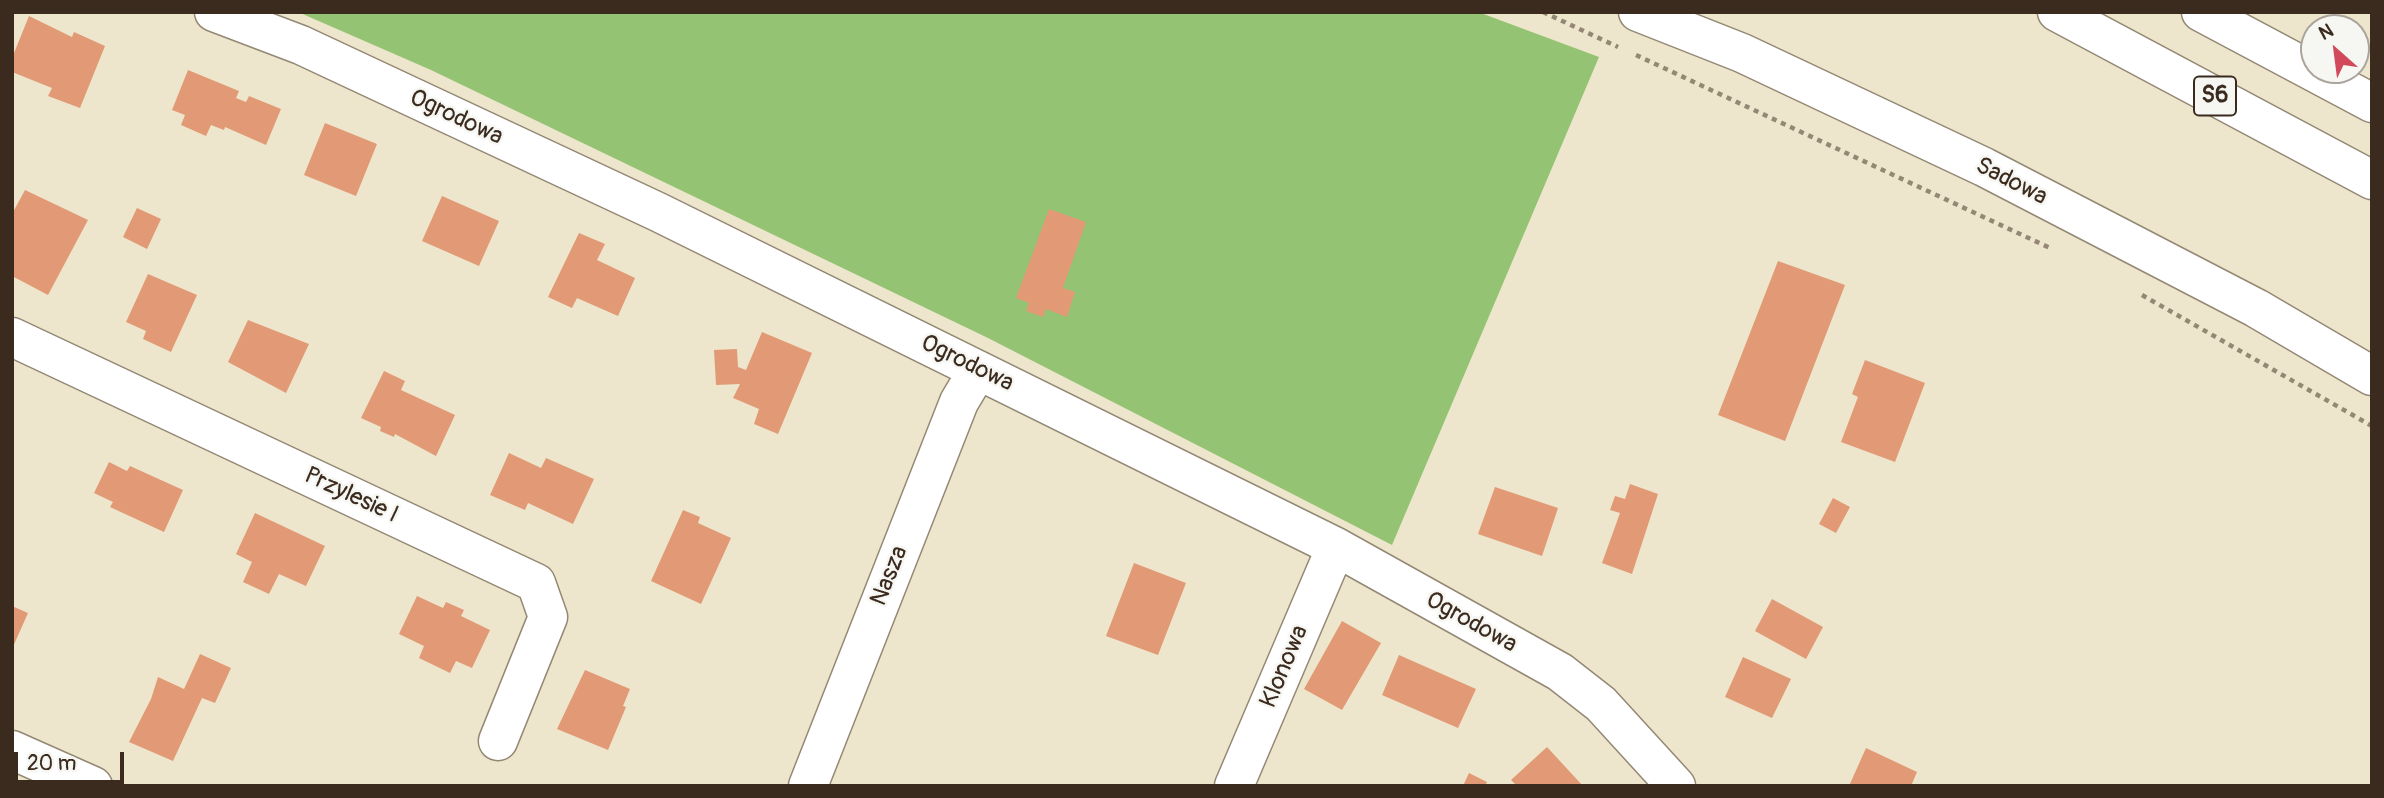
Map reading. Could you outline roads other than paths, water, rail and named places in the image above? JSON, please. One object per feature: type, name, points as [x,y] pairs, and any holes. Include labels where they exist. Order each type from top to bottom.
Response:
[{"type":"main road","name":"Ogrodowa","points":[[214,12],[301,45],[634,200],[1336,547],[1560,672],[1601,704],[1676,786]]},
{"type":"main road","name":"Sadowa","points":[[1638,12],[1742,53],[1984,167],[2256,308],[2372,376]]},
{"type":"main road","name":"S6","points":[[2057,12],[2372,180]]},
{"type":"main road","points":[[2201,12],[2372,103]]},
{"type":"main road","name":"Przylesie I","points":[[12,337],[536,583],[548,617],[498,741]]},
{"type":"main road","name":"Nasza","points":[[808,786],[959,402],[978,370]]},
{"type":"main road","name":"Klonowa","points":[[1234,786],[1336,547]]},
{"type":"main road","points":[[12,750],[93,786]]}]
